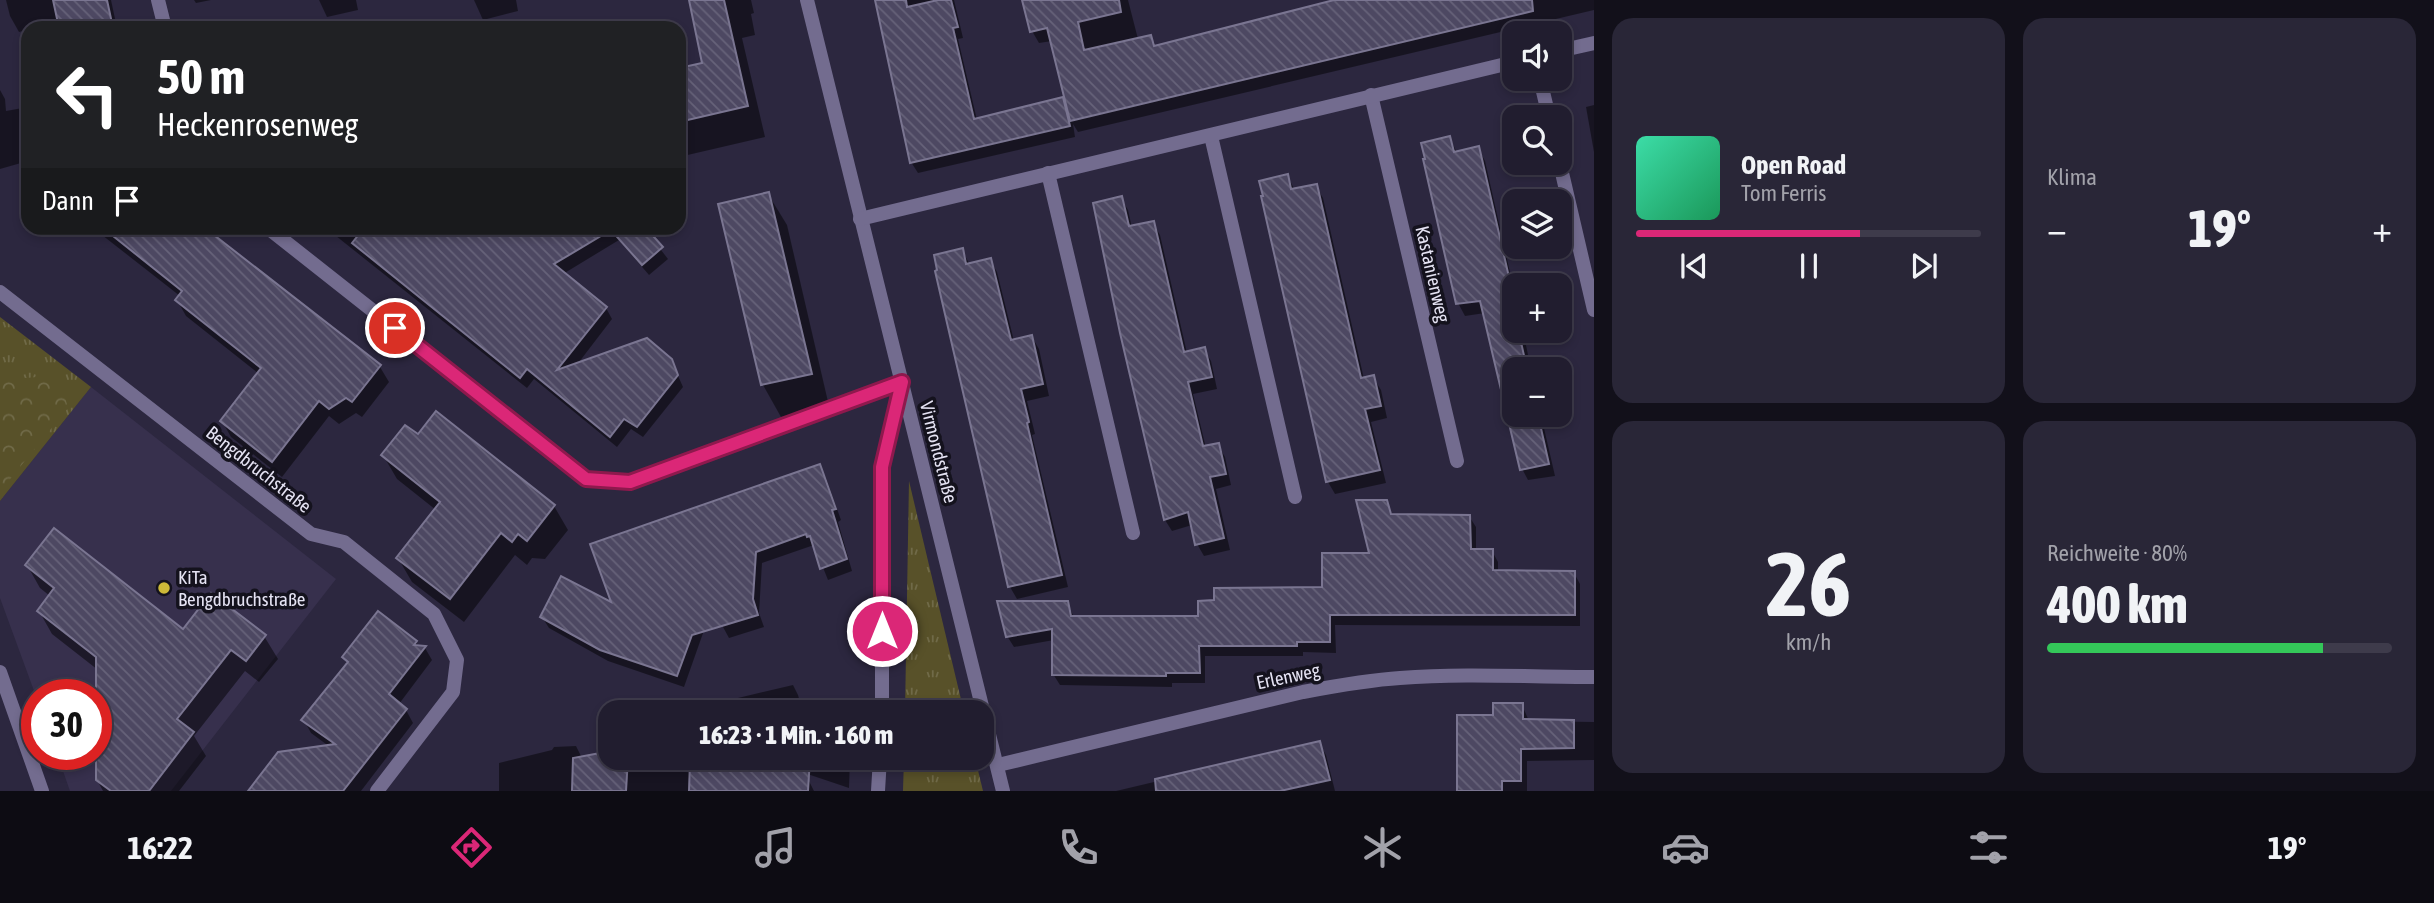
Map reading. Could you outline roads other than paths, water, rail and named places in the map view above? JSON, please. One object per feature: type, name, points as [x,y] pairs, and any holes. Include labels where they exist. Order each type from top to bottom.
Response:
[{"type":"street","points":[[158,0],[163,21]]},
{"type":"street","name":"Virmondstraße","points":[[807,0],[1003,791]]},
{"type":"street","points":[[1572,48],[1594,43]]},
{"type":"street","points":[[860,219],[1502,65]]},
{"type":"street","name":"Kastanienweg","points":[[1371,95],[1457,461]]},
{"type":"street","points":[[1211,136],[1295,497]]},
{"type":"street","points":[[1048,173],[1133,533]]},
{"type":"street","points":[[1562,175],[1594,310]]},
{"type":"street","points":[[277,235],[586,479],[630,482],[902,382]]},
{"type":"street","name":"Bengdbruchstraße","points":[[0,292],[311,534],[344,542],[435,614],[457,660],[453,692],[377,791]]},
{"type":"street","points":[[882,700],[882,467],[902,382]]},
{"type":"street","points":[[0,672],[41,791]]},
{"type":"street","name":"Erlenweg","points":[[998,765],[1303,692],[1353,683],[1446,676],[1594,677]]},
{"type":"street","points":[[878,791],[879,770]]},
{"type":"place","name":"KiTa Bengdbruchstraße","points":[[164,588]]}]
